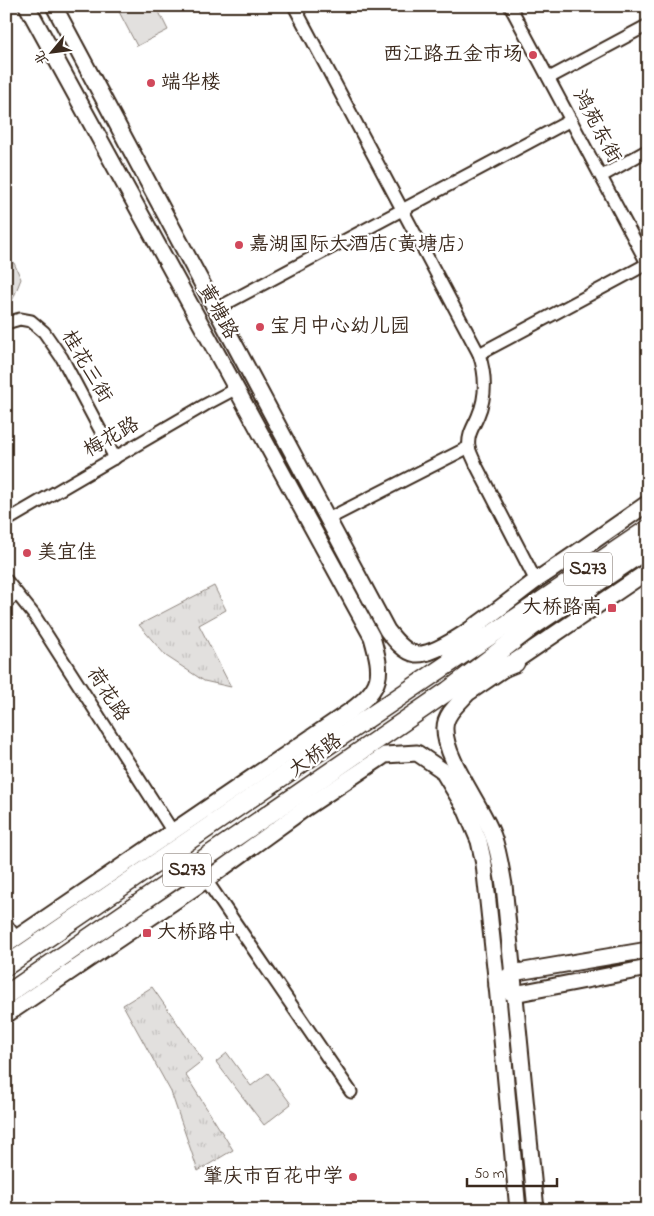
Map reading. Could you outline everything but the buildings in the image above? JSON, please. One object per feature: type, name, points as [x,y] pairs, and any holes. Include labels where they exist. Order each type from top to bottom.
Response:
[{"type":"main road","name":"大桥路","points":[[6,995],[448,691],[530,618],[648,529]]},
{"type":"main road","name":"大桥路","points":[[6,966],[435,674],[648,548]]},
{"type":"main road","points":[[435,674],[476,626]]},
{"type":"main road","points":[[448,691],[515,663]]},
{"type":"street","name":"黄塘路","points":[[27,6],[372,637],[380,672],[375,687],[366,699],[350,711],[88,890]]},
{"type":"street","name":"黄塘路","points":[[54,6],[387,630],[406,650],[416,654],[432,652],[476,626],[536,581],[648,503]]},
{"type":"street","points":[[294,6],[479,354],[484,369],[483,400],[472,430],[469,447],[476,465],[536,581]]},
{"type":"street","name":"鸿苑东街","points":[[510,6],[602,176],[647,264]]},
{"type":"street","points":[[549,78],[648,25]]},
{"type":"street","points":[[216,309],[571,120]]},
{"type":"street","points":[[602,176],[648,150]]},
{"type":"street","points":[[479,354],[647,264]]},
{"type":"street","name":"桂花三街","points":[[6,323],[20,319],[31,321],[44,332],[62,358],[115,458]]},
{"type":"street","name":"梅花路","points":[[6,521],[237,388]]},
{"type":"street","points":[[328,519],[469,447]]},
{"type":"street","points":[[536,1210],[504,885],[493,835],[448,749],[445,726],[452,711],[468,693],[515,663],[648,571]]},
{"type":"street","name":"荷花路","points":[[6,580],[34,615],[173,832]]},
{"type":"street","points":[[6,602],[17,594]]},
{"type":"street","points":[[334,741],[350,711]]},
{"type":"street","points":[[307,807],[369,745]]},
{"type":"street","points":[[6,1015],[206,880],[307,807],[385,755],[417,753],[442,770],[465,808],[479,841],[484,864],[497,986],[518,1210]]},
{"type":"street","points":[[6,924],[11,942],[88,890],[154,864]]},
{"type":"street","points":[[206,880],[351,1092]]},
{"type":"street","points":[[497,986],[512,974],[648,950]]},
{"type":"street","points":[[497,986],[514,994],[648,968]]},
{"type":"green space","points":[[116,6],[156,6],[168,30],[137,46]]},
{"type":"green space","points":[[6,261],[14,263],[21,279],[13,299],[6,303]]},
{"type":"green space","points":[[214,586],[226,610],[199,625],[231,687],[204,681],[166,656],[139,625]]},
{"type":"green space","points":[[152,987],[203,1060],[185,1074],[233,1150],[198,1171],[171,1092],[123,1005]]},
{"type":"green space","points":[[227,1053],[251,1086],[268,1073],[291,1104],[264,1125],[216,1062]]},
{"type":"place","name":"西江路五金市场","points":[[533,55]]},
{"type":"place","name":"端华楼","points":[[151,83]]},
{"type":"place","name":"嘉湖国际大酒店(黄塘店)","points":[[239,245]]},
{"type":"place","name":"宝月中心幼儿园","points":[[260,327]]},
{"type":"place","name":"美宜佳","points":[[27,553]]},
{"type":"place","name":"大桥路南","points":[[612,608]]},
{"type":"place","name":"大桥路中","points":[[147,933]]},
{"type":"place","name":"肇庆市百花中学","points":[[353,1177]]}]
